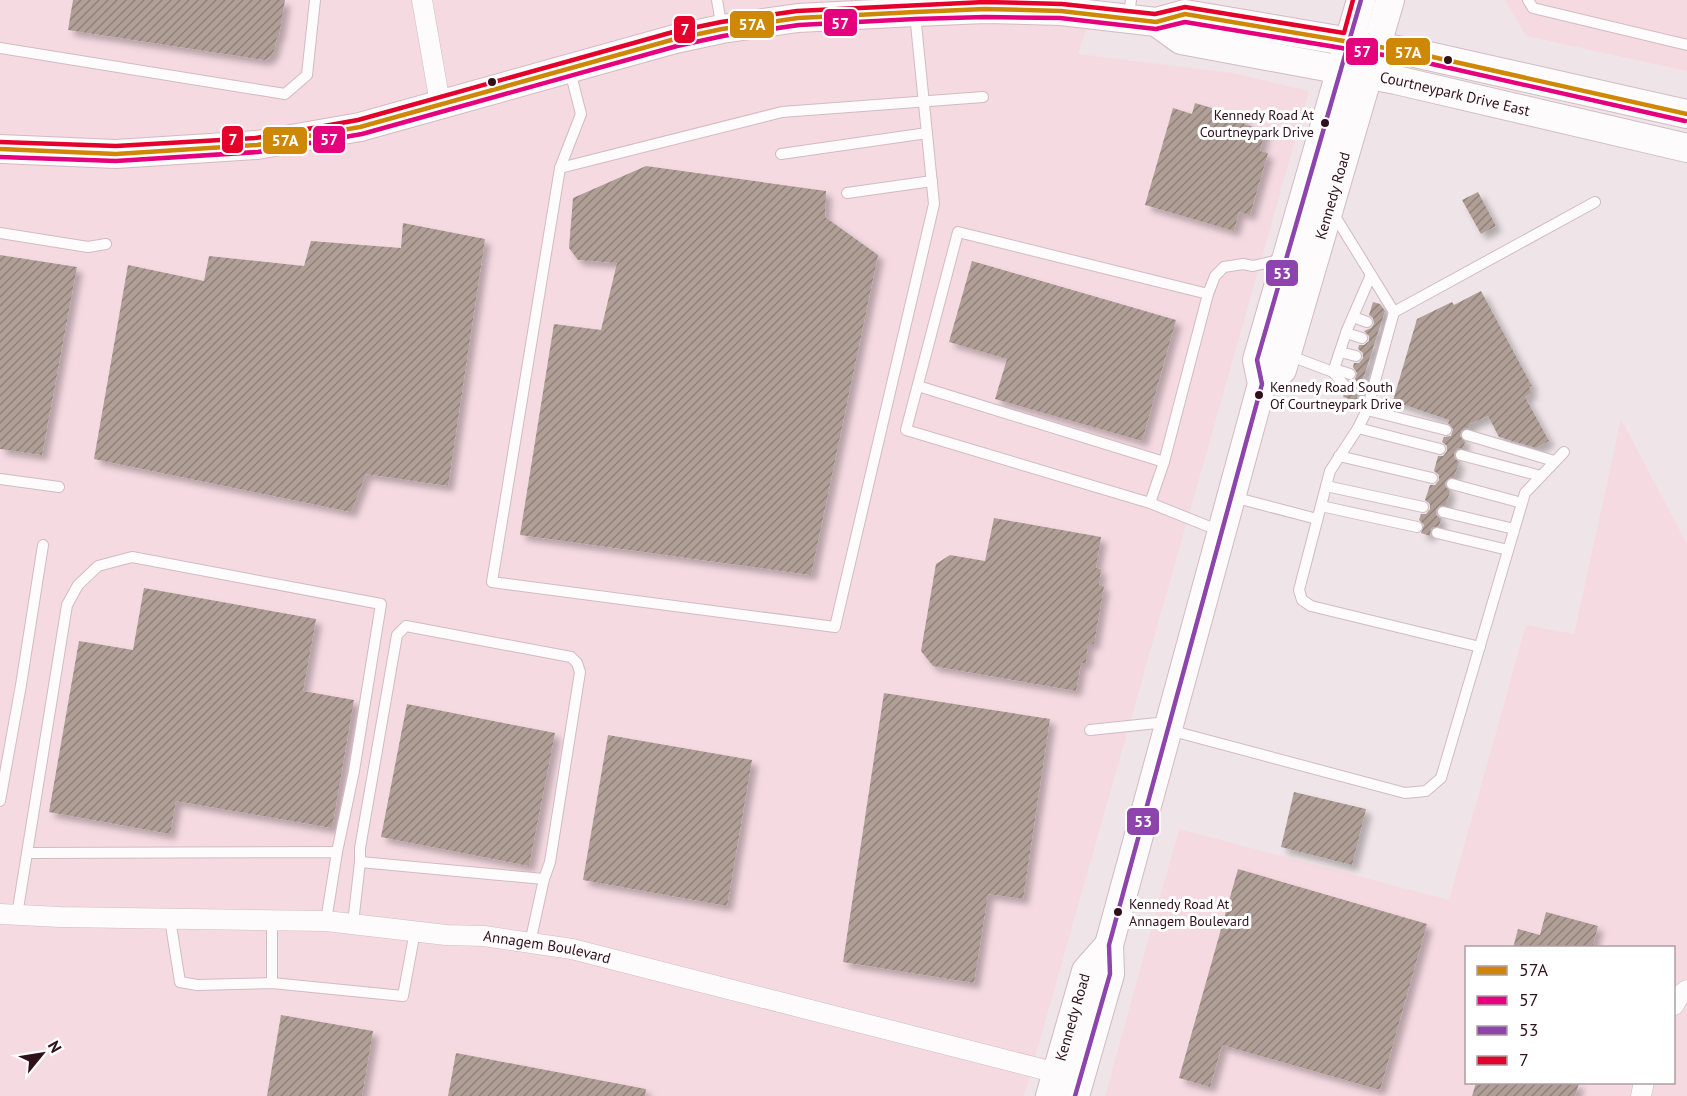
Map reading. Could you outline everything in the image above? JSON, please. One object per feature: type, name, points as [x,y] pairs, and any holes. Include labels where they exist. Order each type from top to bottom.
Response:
[{"type":"main road","name":"Kennedy Road","points":[[1262,384],[1282,370],[1369,75],[1363,44],[1361,0]]},
{"type":"main road","name":"Kennedy Road","points":[[1066,1086],[1110,974],[1109,945],[1262,384],[1257,360],[1270,272],[1342,70],[1363,44],[1390,0]]},
{"type":"main road","name":"Courtneypark Drive East","points":[[0,149],[116,154],[257,145],[360,127],[675,39],[722,30],[798,18],[1062,5],[1130,10],[1156,22],[1181,40],[1406,82],[1687,148]]},
{"type":"main road","name":"Courtneypark Drive East","points":[[1156,22],[1185,14],[1415,53],[1687,114]]},
{"type":"street","points":[[422,0],[440,103]]},
{"type":"street","name":"Annagem Boulevard","points":[[8,915],[326,921],[446,935],[484,936],[530,943],[572,950],[1066,1086]]},
{"type":"street","points":[[1675,1003],[1679,996],[1687,990]]},
{"type":"lane","points":[[0,48],[285,94],[307,75],[315,0]]},
{"type":"lane","points":[[717,0],[722,30]]},
{"type":"lane","points":[[1528,0],[1533,8],[1687,45]]},
{"type":"lane","points":[[569,68],[580,114],[560,168],[492,582],[835,627],[934,204],[915,12]]},
{"type":"lane","points":[[560,168],[782,111],[983,97]]},
{"type":"lane","points":[[781,154],[927,133]]},
{"type":"lane","points":[[847,193],[932,181]]},
{"type":"lane","points":[[1480,647],[1311,606],[1302,600],[1299,590],[1317,519],[1330,471],[1359,428],[1367,410],[1375,381],[1374,362],[1385,326],[1394,312],[1595,202]]},
{"type":"lane","points":[[1330,208],[1394,312]]},
{"type":"lane","points":[[1208,294],[958,232],[906,430],[1150,503],[1223,532]]},
{"type":"lane","points":[[0,233],[88,247],[106,244]]},
{"type":"lane","points":[[1150,503],[1164,462],[1208,294],[1215,276],[1224,267],[1232,264],[1270,272]]},
{"type":"lane","points":[[1333,370],[1371,275]]},
{"type":"lane","points":[[1353,317],[1367,321]]},
{"type":"lane","points":[[1346,333],[1362,339]]},
{"type":"lane","points":[[1340,352],[1356,356]]},
{"type":"lane","points":[[1287,354],[1350,374]]},
{"type":"lane","points":[[1333,370],[1346,387]]},
{"type":"lane","points":[[1364,378],[1375,381]]},
{"type":"lane","points":[[918,386],[1164,462]]},
{"type":"lane","points":[[1359,392],[1371,396]]},
{"type":"lane","points":[[1367,410],[1446,430]]},
{"type":"lane","points":[[1359,428],[1440,449]]},
{"type":"lane","points":[[1467,435],[1554,462]]},
{"type":"lane","points":[[1090,730],[1170,726],[1405,793],[1426,790],[1441,778],[1525,493],[1564,452]]},
{"type":"lane","points":[[1461,455],[1541,476]]},
{"type":"lane","points":[[1339,456],[1432,478]]},
{"type":"lane","points":[[0,478],[59,487]]},
{"type":"lane","points":[[1452,484],[1522,503]]},
{"type":"lane","points":[[1326,486],[1423,507]]},
{"type":"lane","points":[[1232,497],[1317,519]]},
{"type":"lane","points":[[1321,506],[1417,527]]},
{"type":"lane","points":[[1443,512],[1514,530]]},
{"type":"lane","points":[[1437,533],[1508,550]]},
{"type":"lane","points":[[0,801],[43,545]]},
{"type":"lane","points":[[8,915],[28,853],[67,605],[78,585],[98,566],[132,557],[381,604],[354,771],[337,852],[326,921]]},
{"type":"lane","points":[[353,923],[360,848],[397,635],[406,626],[571,657],[577,663],[580,672],[550,862],[530,943]]},
{"type":"lane","points":[[28,853],[337,852]]},
{"type":"lane","points":[[360,862],[544,879]]},
{"type":"lane","points":[[170,919],[180,982],[197,985],[272,983],[403,996],[415,931]]},
{"type":"lane","points":[[272,921],[272,983]]},
{"type":"shaded area","points":[[0,0],[1096,0],[1078,54],[1233,73],[1309,91],[1024,1096],[0,1096]]},
{"type":"shaded area","points":[[1505,0],[1687,0],[1687,71],[1526,36]]},
{"type":"shaded area","points":[[1621,419],[1687,544],[1687,1096],[1105,1096],[1179,829],[1449,900],[1526,625],[1574,634]]},
{"type":"building","points":[[73,0],[285,0],[274,51],[269,58],[264,60],[68,30]]},
{"type":"building","points":[[1195,103],[1245,118],[1244,124],[1265,131],[1260,151],[1268,153],[1250,215],[1239,212],[1234,231],[1145,205],[1173,108],[1192,114]]},
{"type":"building","points":[[646,166],[826,191],[825,217],[878,255],[811,575],[520,535],[554,324],[601,330],[617,263],[578,260],[569,248],[573,198]]},
{"type":"building","points":[[1478,192],[1496,226],[1481,234],[1462,200]]},
{"type":"building","points":[[403,223],[485,239],[448,486],[366,474],[351,512],[94,459],[128,265],[204,281],[209,256],[304,266],[311,241],[401,248]]},
{"type":"building","points":[[0,255],[77,267],[42,455],[0,449]]},
{"type":"building","points":[[972,261],[1176,320],[1142,441],[995,399],[1007,359],[949,342]]},
{"type":"building","points":[[1481,291],[1532,386],[1529,387],[1532,393],[1525,397],[1549,441],[1536,448],[1499,437],[1488,416],[1470,424],[1469,428],[1462,429],[1460,436],[1465,442],[1463,448],[1458,448],[1454,453],[1454,458],[1459,462],[1454,477],[1450,477],[1445,482],[1445,486],[1450,491],[1446,505],[1440,505],[1436,510],[1436,515],[1441,519],[1439,526],[1431,528],[1430,536],[1421,533],[1424,525],[1419,520],[1421,514],[1426,514],[1430,509],[1430,504],[1425,500],[1430,485],[1435,485],[1439,480],[1439,475],[1434,471],[1438,456],[1443,456],[1447,451],[1447,446],[1442,442],[1444,437],[1451,436],[1453,429],[1448,423],[1449,420],[1393,401],[1417,319],[1452,302],[1454,305]]},
{"type":"building","points":[[1373,302],[1380,304],[1385,311],[1356,401],[1343,397],[1353,389],[1351,381],[1355,379],[1357,373],[1353,367],[1354,363],[1359,363],[1363,358],[1363,353],[1358,349],[1359,345],[1364,345],[1369,341],[1369,336],[1364,331],[1374,324],[1373,318],[1369,315]]},
{"type":"building","points":[[994,518],[1101,537],[1096,568],[1101,569],[1099,585],[1104,586],[1094,644],[1088,644],[1086,663],[1081,663],[1076,691],[933,666],[921,651],[936,564],[950,555],[985,561]]},
{"type":"building","points":[[144,588],[316,619],[303,691],[354,700],[332,828],[176,801],[170,834],[49,812],[79,641],[133,650]]},
{"type":"building","points":[[884,693],[1050,719],[1023,899],[988,894],[974,983],[843,962]]},
{"type":"building","points":[[407,704],[555,733],[529,866],[381,837]]},
{"type":"building","points":[[608,735],[752,760],[727,906],[583,880]]},
{"type":"building","points":[[1294,792],[1366,809],[1352,865],[1281,847]]},
{"type":"building","points":[[1238,869],[1427,924],[1380,1090],[1222,1045],[1210,1087],[1179,1078]]},
{"type":"building","points":[[1546,912],[1598,926],[1593,946],[1514,946],[1518,929],[1540,935]]},
{"type":"building","points":[[281,1015],[373,1031],[362,1096],[267,1096]]},
{"type":"building","points":[[456,1053],[646,1089],[645,1096],[448,1096]]},
{"type":"building","points":[[1476,1084],[1579,1084],[1575,1096],[1472,1096]]},
{"type":"transit line","name":"7","points":[[0,142],[116,146],[256,138],[358,120],[673,32],[721,22],[797,11],[985,2],[1062,4],[1155,14],[1185,7],[1344,33],[1353,0]]},
{"type":"transit line","name":"53","points":[[1075,1096],[1110,974],[1109,945],[1262,384],[1257,360],[1361,0]]},
{"type":"transit line","name":"57A","points":[[0,149],[116,154],[257,145],[360,127],[675,39],[722,29],[798,18],[985,9],[1061,11],[1156,22],[1185,14],[1415,53],[1687,114]]},
{"type":"transit line","name":"57","points":[[0,157],[116,161],[258,152],[362,134],[677,46],[723,36],[799,25],[985,17],[1060,18],[1156,29],[1185,22],[1414,60],[1685,121]]},
{"type":"place","name":"Kennedy Road At Courtneypark Drive","points":[[1325,123]]},
{"type":"place","name":"Kennedy Road South Of Courtneypark Drive","points":[[1259,395]]},
{"type":"place","name":"Kennedy Road At Annagem Boulevard","points":[[1118,912]]}]
